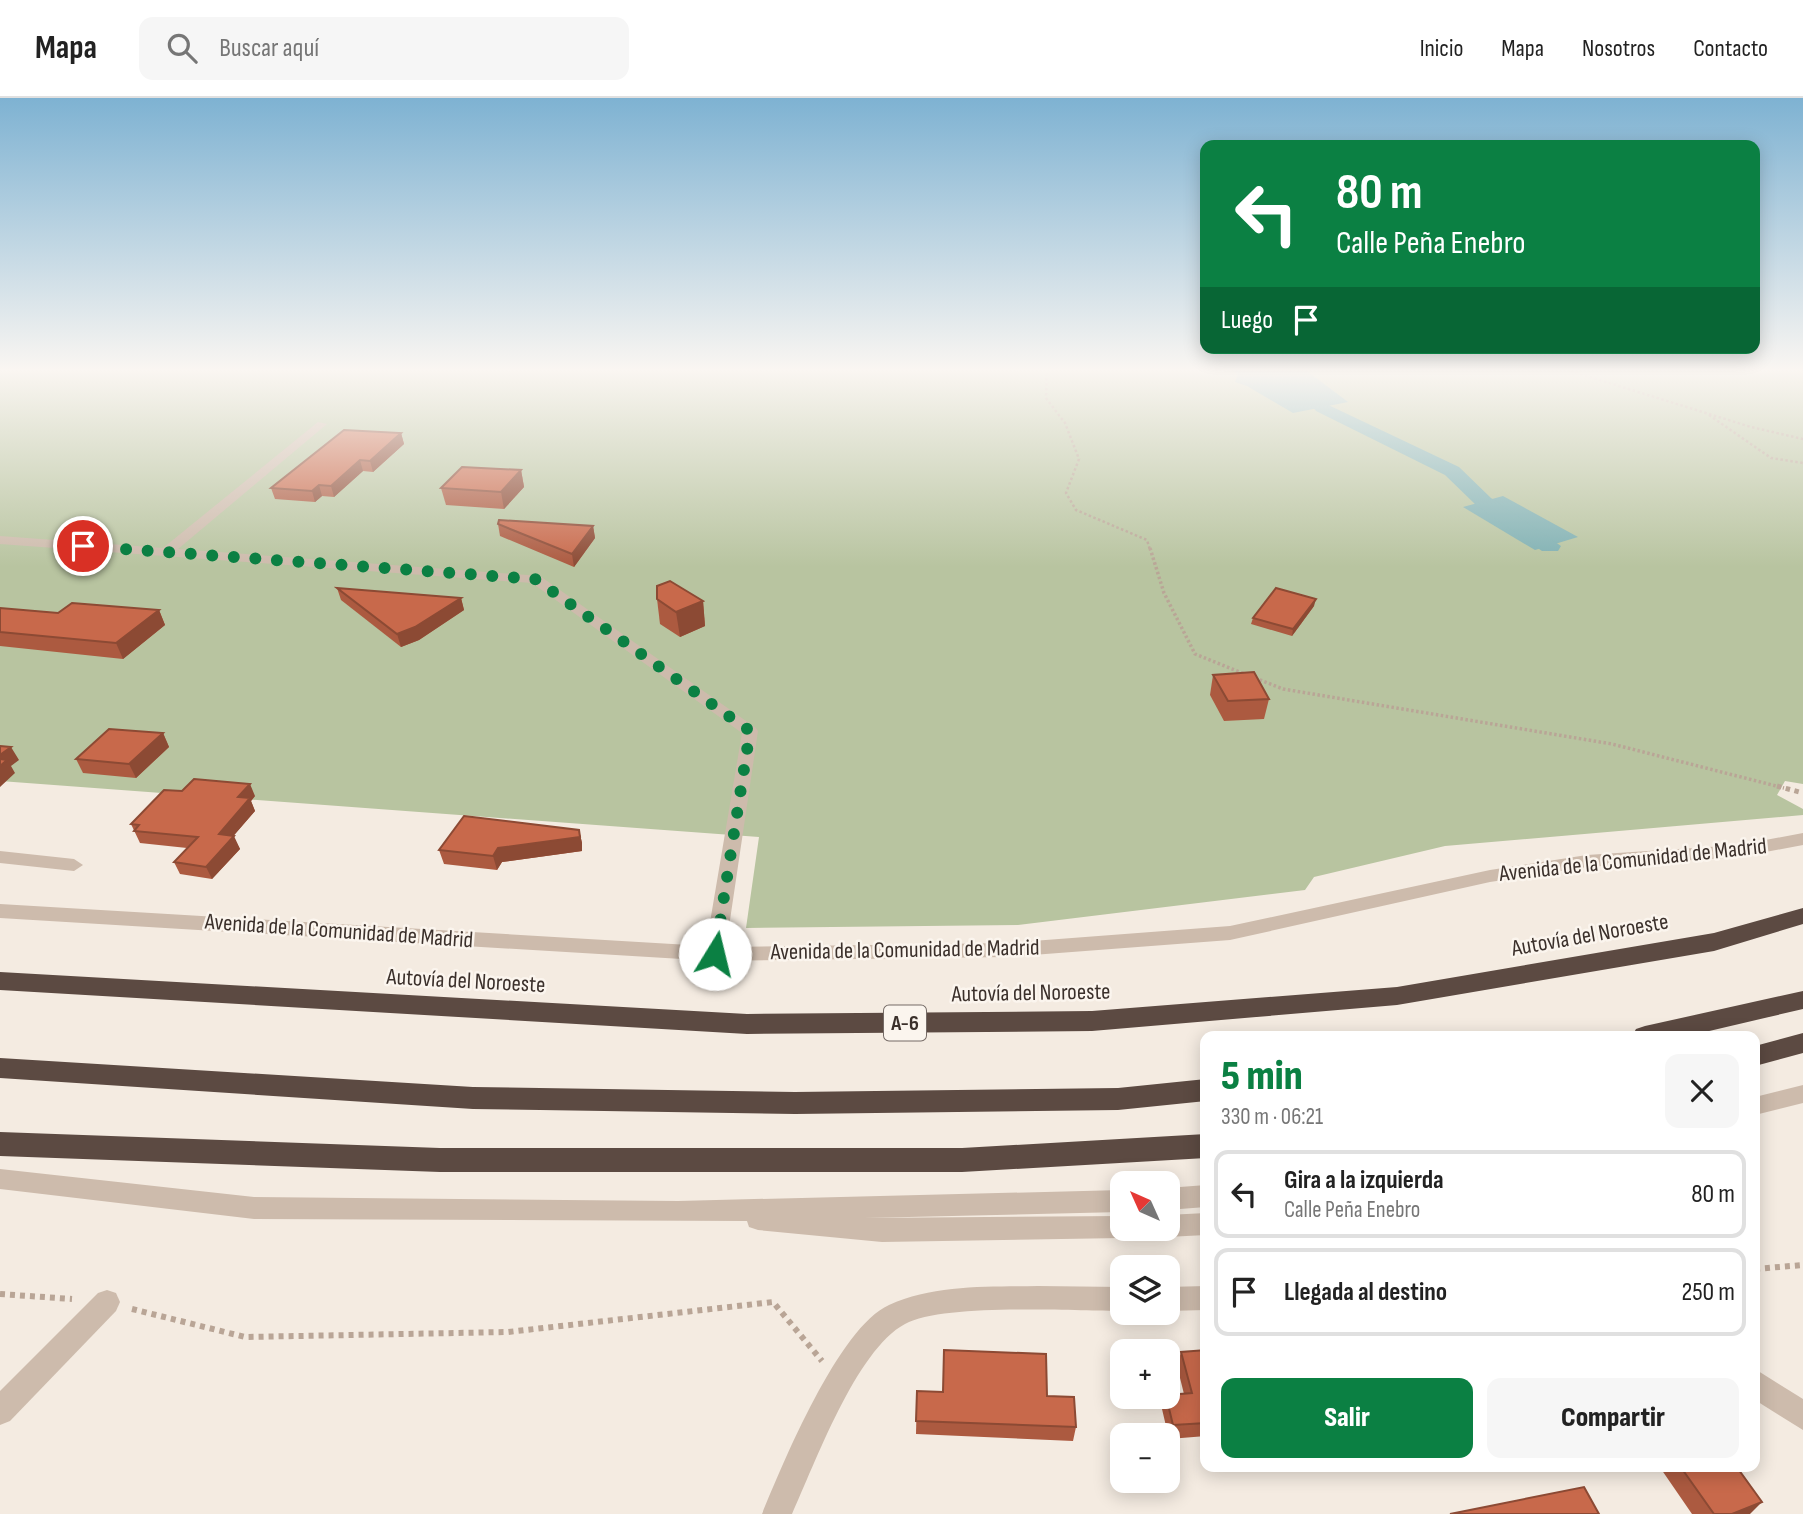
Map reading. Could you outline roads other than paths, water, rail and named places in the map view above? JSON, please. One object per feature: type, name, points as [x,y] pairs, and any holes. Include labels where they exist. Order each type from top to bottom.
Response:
[{"type":"highway","name":"Autovía del Noroeste","points":[[0,981],[747,1024],[1092,1021],[1397,996],[1714,942],[1803,916]]},
{"type":"highway","points":[[1666,1031],[1803,1000]]},
{"type":"highway","points":[[1760,1055],[1803,1043]]},
{"type":"highway","points":[[0,1068],[487,1098],[795,1103],[1118,1099],[1200,1091]]},
{"type":"highway","points":[[0,1144],[440,1160],[962,1160],[1200,1146]]},
{"type":"street","points":[[166,552],[310,434]]},
{"type":"street","points":[[0,540],[535,579],[750,731],[715,954]]},
{"type":"street","name":"Avenida de la Comunidad de Madrid","points":[[0,911],[715,954],[1007,950],[1230,933],[1490,876],[1587,861],[1739,851],[1803,839]]},
{"type":"street","points":[[0,857],[74,865]]},
{"type":"street","points":[[1760,1105],[1803,1094]]},
{"type":"street","points":[[0,1179],[254,1208],[678,1212],[1110,1201]]},
{"type":"street","points":[[1180,1198],[1200,1196]]},
{"type":"street","points":[[678,1212],[882,1231],[1110,1227]]},
{"type":"street","points":[[1180,1225],[1200,1224]]},
{"type":"street","points":[[1180,1299],[1200,1298]]},
{"type":"street","points":[[777,1514],[840,1384],[864,1341],[895,1315],[933,1302],[1110,1300]]},
{"type":"street","points":[[0,1412],[107,1302]]},
{"type":"street","points":[[1760,1386],[1803,1416]]},
{"type":"water","points":[[1503,496],[1578,537],[1535,550],[1463,507]]},
{"type":"waterway","points":[[1377,434],[1452,471],[1484,502],[1550,546]]}]
